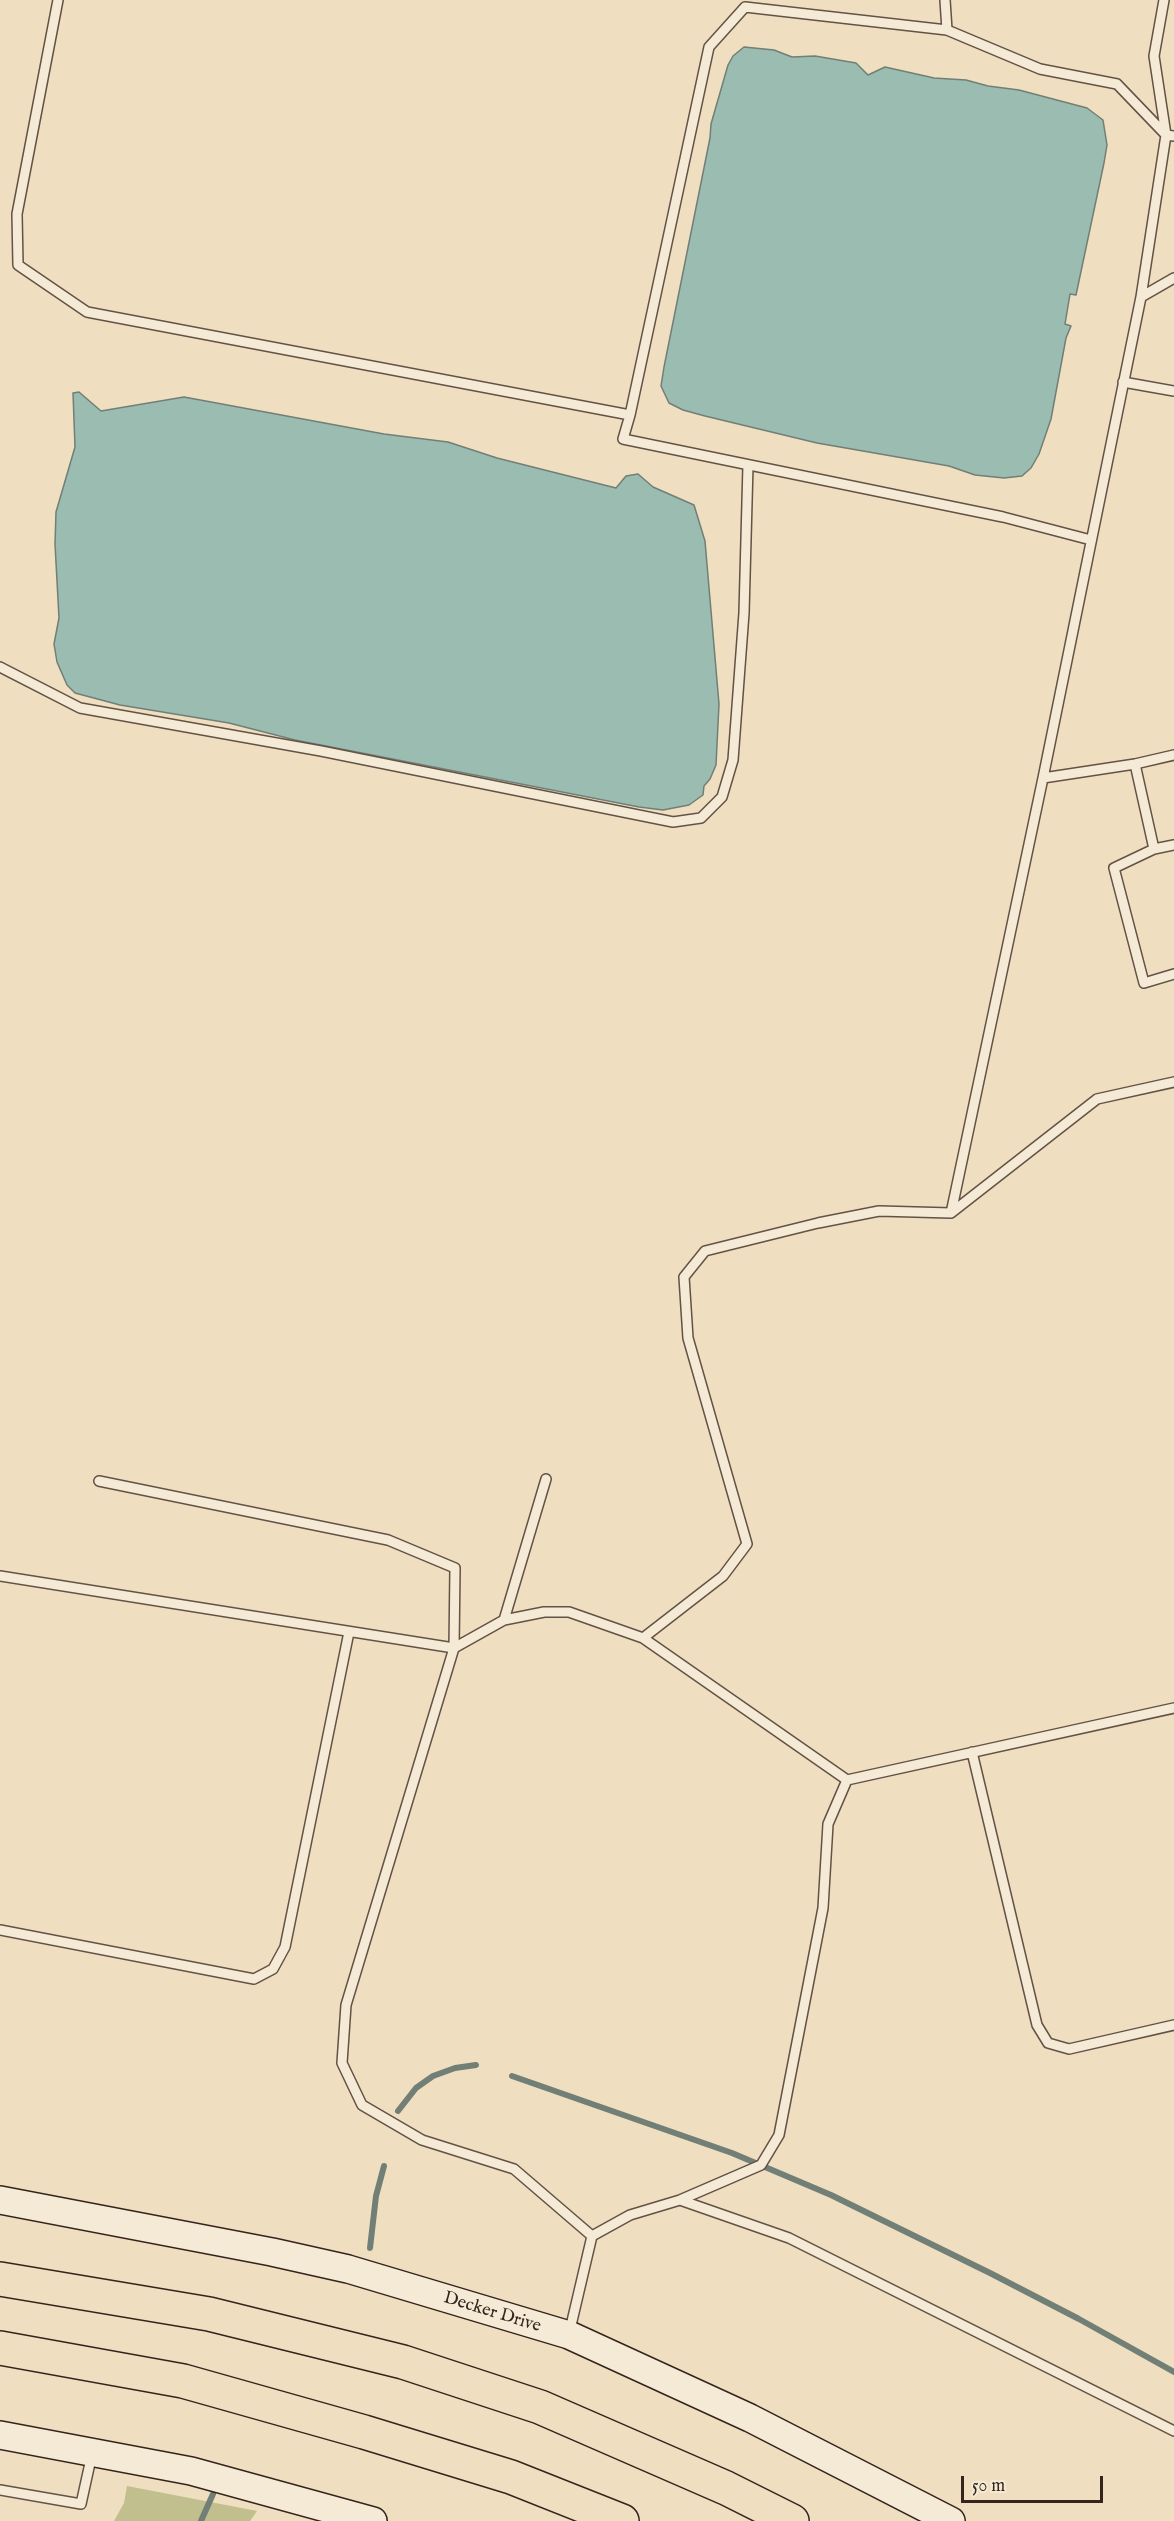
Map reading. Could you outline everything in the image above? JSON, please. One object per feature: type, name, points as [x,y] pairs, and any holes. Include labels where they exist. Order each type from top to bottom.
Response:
[{"type":"highway","points":[[0,2279],[209,2314],[404,2362],[540,2407],[726,2488],[792,2521]]},
{"type":"highway","points":[[0,2348],[195,2384],[511,2477],[622,2521]]},
{"type":"main road","name":"Decker Drive","points":[[0,2200],[272,2252],[348,2269],[569,2335],[750,2418],[951,2521]]},
{"type":"main road","points":[[0,2435],[191,2471],[373,2521]]},
{"type":"lane","points":[[58,0],[17,214],[18,265],[87,312],[630,415]]},
{"type":"lane","points":[[945,0],[947,30]]},
{"type":"lane","points":[[951,1213],[1141,297],[1170,136],[1154,56],[1164,0]]},
{"type":"lane","points":[[1091,540],[1003,517],[623,439],[709,47],[745,4],[947,30],[1040,69],[1117,84],[1170,136]]},
{"type":"lane","points":[[1141,297],[1174,278]]},
{"type":"lane","points":[[1123,382],[1174,391]]},
{"type":"lane","points":[[0,667],[80,708],[321,751],[673,822],[701,818],[722,796],[733,760],[744,613],[748,465]]},
{"type":"lane","points":[[1043,778],[1174,756]]},
{"type":"lane","points":[[1135,764],[1154,849]]},
{"type":"lane","points":[[1174,845],[1154,849],[1114,868],[1143,983],[1174,974]]},
{"type":"lane","points":[[643,1638],[723,1576],[747,1544],[688,1338],[684,1277],[705,1251],[818,1223],[879,1211],[951,1213],[1097,1100],[1174,1082]]},
{"type":"lane","points":[[504,1620],[546,1479]]},
{"type":"lane","points":[[99,1481],[388,1540],[455,1568],[454,1648],[346,2005],[342,2063],[362,2105],[422,2140],[514,2169],[592,2236]]},
{"type":"lane","points":[[0,1576],[454,1648],[504,1620],[544,1612],[569,1612],[643,1638],[847,1780],[1174,1708]]},
{"type":"lane","points":[[0,1930],[254,1979],[273,1969],[285,1947],[349,1632]]},
{"type":"lane","points":[[972,1752],[1036,2025],[1048,2043],[1069,2049],[1174,2025]]},
{"type":"lane","points":[[569,2335],[592,2236],[630,2215],[680,2200],[761,2165],[779,2135],[823,1908],[828,1824],[847,1780]]},
{"type":"lane","points":[[680,2200],[789,2238],[1174,2431]]},
{"type":"lane","points":[[0,2490],[81,2504],[93,2452]]},
{"type":"shaded area","points":[[127,2486],[257,2511],[250,2521],[114,2521],[124,2503]]},
{"type":"water","points":[[744,47],[774,50],[792,57],[815,56],[856,63],[868,75],[885,67],[934,78],[966,80],[988,86],[1019,90],[1087,108],[1103,120],[1107,145],[1104,163],[1076,295],[1070,294],[1065,324],[1071,326],[1066,338],[1051,419],[1039,454],[1031,468],[1022,476],[1004,478],[975,475],[949,466],[817,443],[705,416],[683,410],[669,403],[661,386],[711,124],[728,65],[733,56]]},
{"type":"water","points":[[79,392],[101,411],[184,397],[384,434],[448,442],[497,458],[616,488],[626,476],[638,474],[653,487],[694,505],[705,541],[719,704],[716,765],[704,786],[703,795],[689,805],[663,810],[639,807],[295,740],[229,723],[120,705],[75,693],[67,685],[57,662],[54,644],[59,618],[55,544],[56,512],[75,447],[73,393]]},
{"type":"waterway","points":[[398,2111],[416,2088],[433,2076],[455,2068],[476,2065]]},
{"type":"waterway","points":[[512,2076],[732,2153],[831,2195],[990,2273],[1174,2372]]},
{"type":"waterway","points":[[370,2248],[376,2196],[384,2166]]},
{"type":"waterway","points":[[201,2521],[213,2494]]}]
